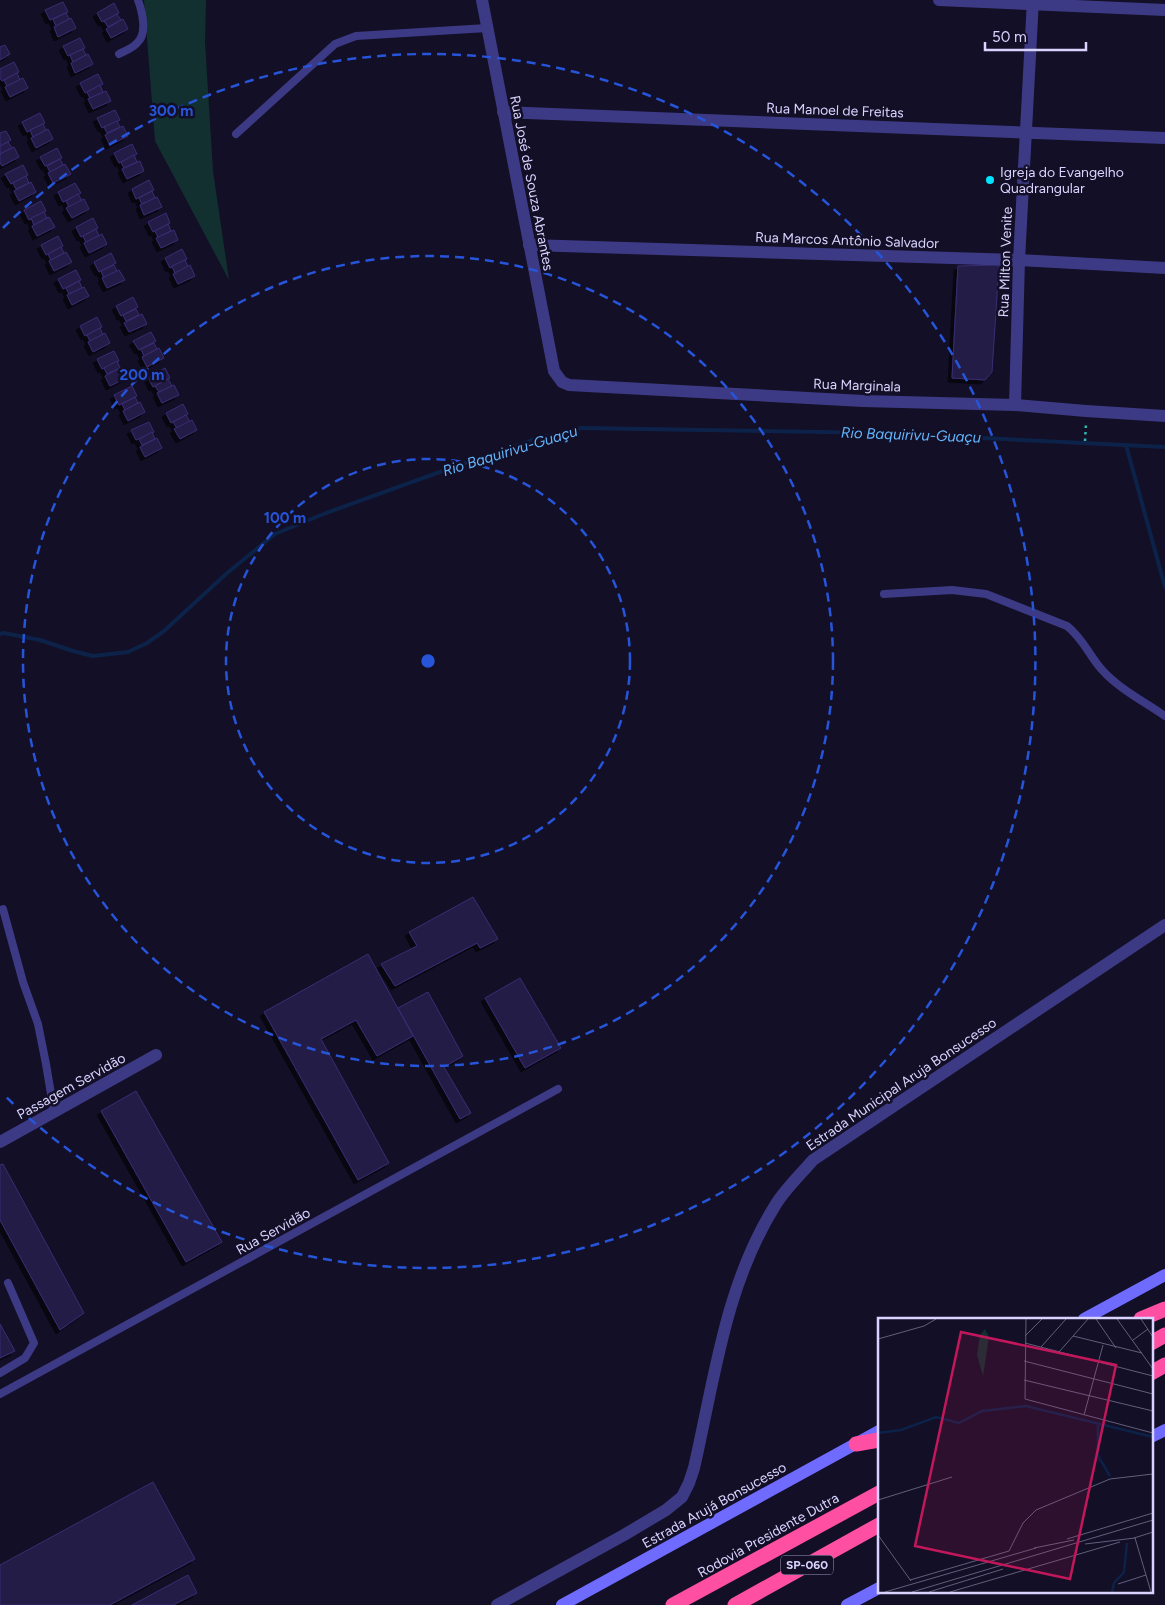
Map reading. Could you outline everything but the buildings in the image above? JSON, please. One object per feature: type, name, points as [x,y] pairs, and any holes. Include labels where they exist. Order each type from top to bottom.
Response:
[{"type":"highway","points":[[1143,1318],[1165,1308]]},
{"type":"highway","points":[[1152,1342],[1165,1335]]},
{"type":"highway","points":[[1152,1372],[1165,1365]]},
{"type":"highway","points":[[856,1444],[878,1440]]},
{"type":"highway","name":"Rodovia Presidente Dutra","points":[[673,1605],[878,1494]]},
{"type":"highway","name":"SP-060","points":[[736,1605],[878,1526]]},
{"type":"street","name":"Rua José de Souza Abrantes","points":[[482,0],[554,371]]},
{"type":"street","points":[[939,0],[1033,2],[1165,10]]},
{"type":"street","name":"Rua Milton Venite","points":[[1015,405],[1019,260],[1033,2]]},
{"type":"street","name":"Rua Manoel de Freitas","points":[[503,112],[1165,138]]},
{"type":"street","name":"Rua Marcos Antônio Salvador","points":[[529,245],[1019,260],[1165,268]]},
{"type":"street","name":"Rua Marginala","points":[[554,371],[562,382],[569,385],[863,401],[1015,405],[1165,416]]},
{"type":"street","name":"Estrada Municipal Aruja Bonsucesso","points":[[497,1605],[624,1535],[666,1510],[682,1497],[694,1468],[728,1313],[740,1275],[753,1245],[777,1202],[813,1160],[1165,926]]},
{"type":"street","name":"Passagem Servidão","points":[[0,1142],[156,1055]]},
{"type":"street","points":[[1086,1318],[1165,1275]]},
{"type":"street","points":[[1152,1436],[1165,1430]]},
{"type":"street","name":"Estrada Arujá Bonsucesso","points":[[562,1605],[878,1432]]},
{"type":"street","points":[[847,1605],[878,1589]]},
{"type":"lane","points":[[119,54],[138,43],[142,35],[143,23],[138,0]]},
{"type":"lane","points":[[236,134],[335,44],[356,36],[487,28]]},
{"type":"lane","points":[[884,594],[952,590],[986,594],[1067,626],[1076,633],[1102,670],[1113,681],[1165,716]]},
{"type":"lane","points":[[3,910],[23,982],[38,1024],[54,1112]]},
{"type":"lane","name":"Rua Servidão","points":[[0,1394],[558,1090]]},
{"type":"lane","points":[[0,1373],[25,1358],[34,1343],[8,1283]]},
{"type":"path","points":[[1085,432],[1085,441]]},
{"type":"green space","points":[[144,0],[206,0],[205,42],[213,171],[229,280],[155,141]]},
{"type":"waterway","name":"Rio Baquirivu-Guaçu","points":[[0,634],[4,633],[40,640],[93,656],[128,652],[147,643],[164,631],[226,574],[275,534],[326,513],[437,473],[536,439],[581,428],[882,433],[1165,447]]},
{"type":"waterway","points":[[1126,445],[1165,587]]},
{"type":"place","name":"Igreja do Evangelho Quadrangular","points":[[990,180]]}]
